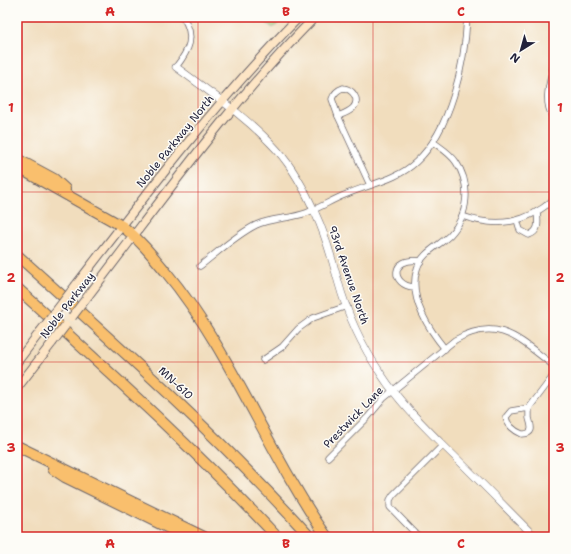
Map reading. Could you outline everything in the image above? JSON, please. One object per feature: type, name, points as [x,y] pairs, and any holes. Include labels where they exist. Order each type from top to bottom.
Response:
[{"type":"highway","points":[[17,159],[54,180],[74,199]]},
{"type":"highway","points":[[17,167],[122,226],[134,235],[171,278],[203,322],[225,359],[287,475],[327,537]]},
{"type":"highway","name":"MN-610","points":[[17,255],[190,413],[310,537]]},
{"type":"highway","points":[[17,288],[150,409],[277,537]]},
{"type":"highway","points":[[17,446],[204,537]]},
{"type":"highway","points":[[36,455],[65,477],[187,537]]},
{"type":"main road","name":"Noble Parkway North","points":[[76,285],[221,102],[264,53],[299,17]]},
{"type":"main road","points":[[134,235],[274,59],[315,17]]},
{"type":"main road","name":"Noble Parkway","points":[[17,388],[134,235]]},
{"type":"main road","name":"Noble Parkway","points":[[17,362],[76,285]]},
{"type":"street","name":"93rd Avenue North","points":[[183,17],[190,32],[190,42],[187,50],[176,67],[257,130],[293,171],[306,193],[326,240],[354,325],[370,356],[393,391],[443,445],[535,537]]},
{"type":"street","points":[[200,266],[247,229],[259,224],[297,216],[314,210],[347,194],[392,178],[415,163],[433,142],[444,121],[459,76],[464,52],[467,17]]},
{"type":"street","points":[[554,64],[547,97],[548,107],[554,119]]},
{"type":"street","points":[[338,116],[354,107],[356,102],[356,97],[348,88],[338,90],[332,99],[338,116],[370,185]]},
{"type":"street","points":[[433,142],[448,153],[456,162],[465,183],[466,194],[466,205],[458,225],[445,240],[430,250],[417,266],[415,274],[414,288],[421,310],[428,325],[445,348]]},
{"type":"street","points":[[462,216],[490,223],[517,220],[536,212],[554,199]]},
{"type":"street","points":[[517,220],[520,230],[529,234],[533,233],[538,226],[536,212]]},
{"type":"street","points":[[414,288],[406,286],[400,281],[397,270],[402,263],[407,260],[421,261]]},
{"type":"street","points":[[263,360],[282,347],[298,329],[313,318],[347,306]]},
{"type":"street","name":"Prestwick Lane","points":[[328,457],[368,417],[384,398],[455,340],[475,330],[486,329],[509,333],[554,366]]},
{"type":"street","points":[[529,408],[511,411],[506,417],[509,424],[522,434],[530,432],[532,427],[529,417],[529,408],[554,375]]},
{"type":"street","points":[[419,537],[390,507],[390,500],[393,495],[443,445]]},
{"type":"green space","points":[[259,17],[285,17],[273,28]]}]
